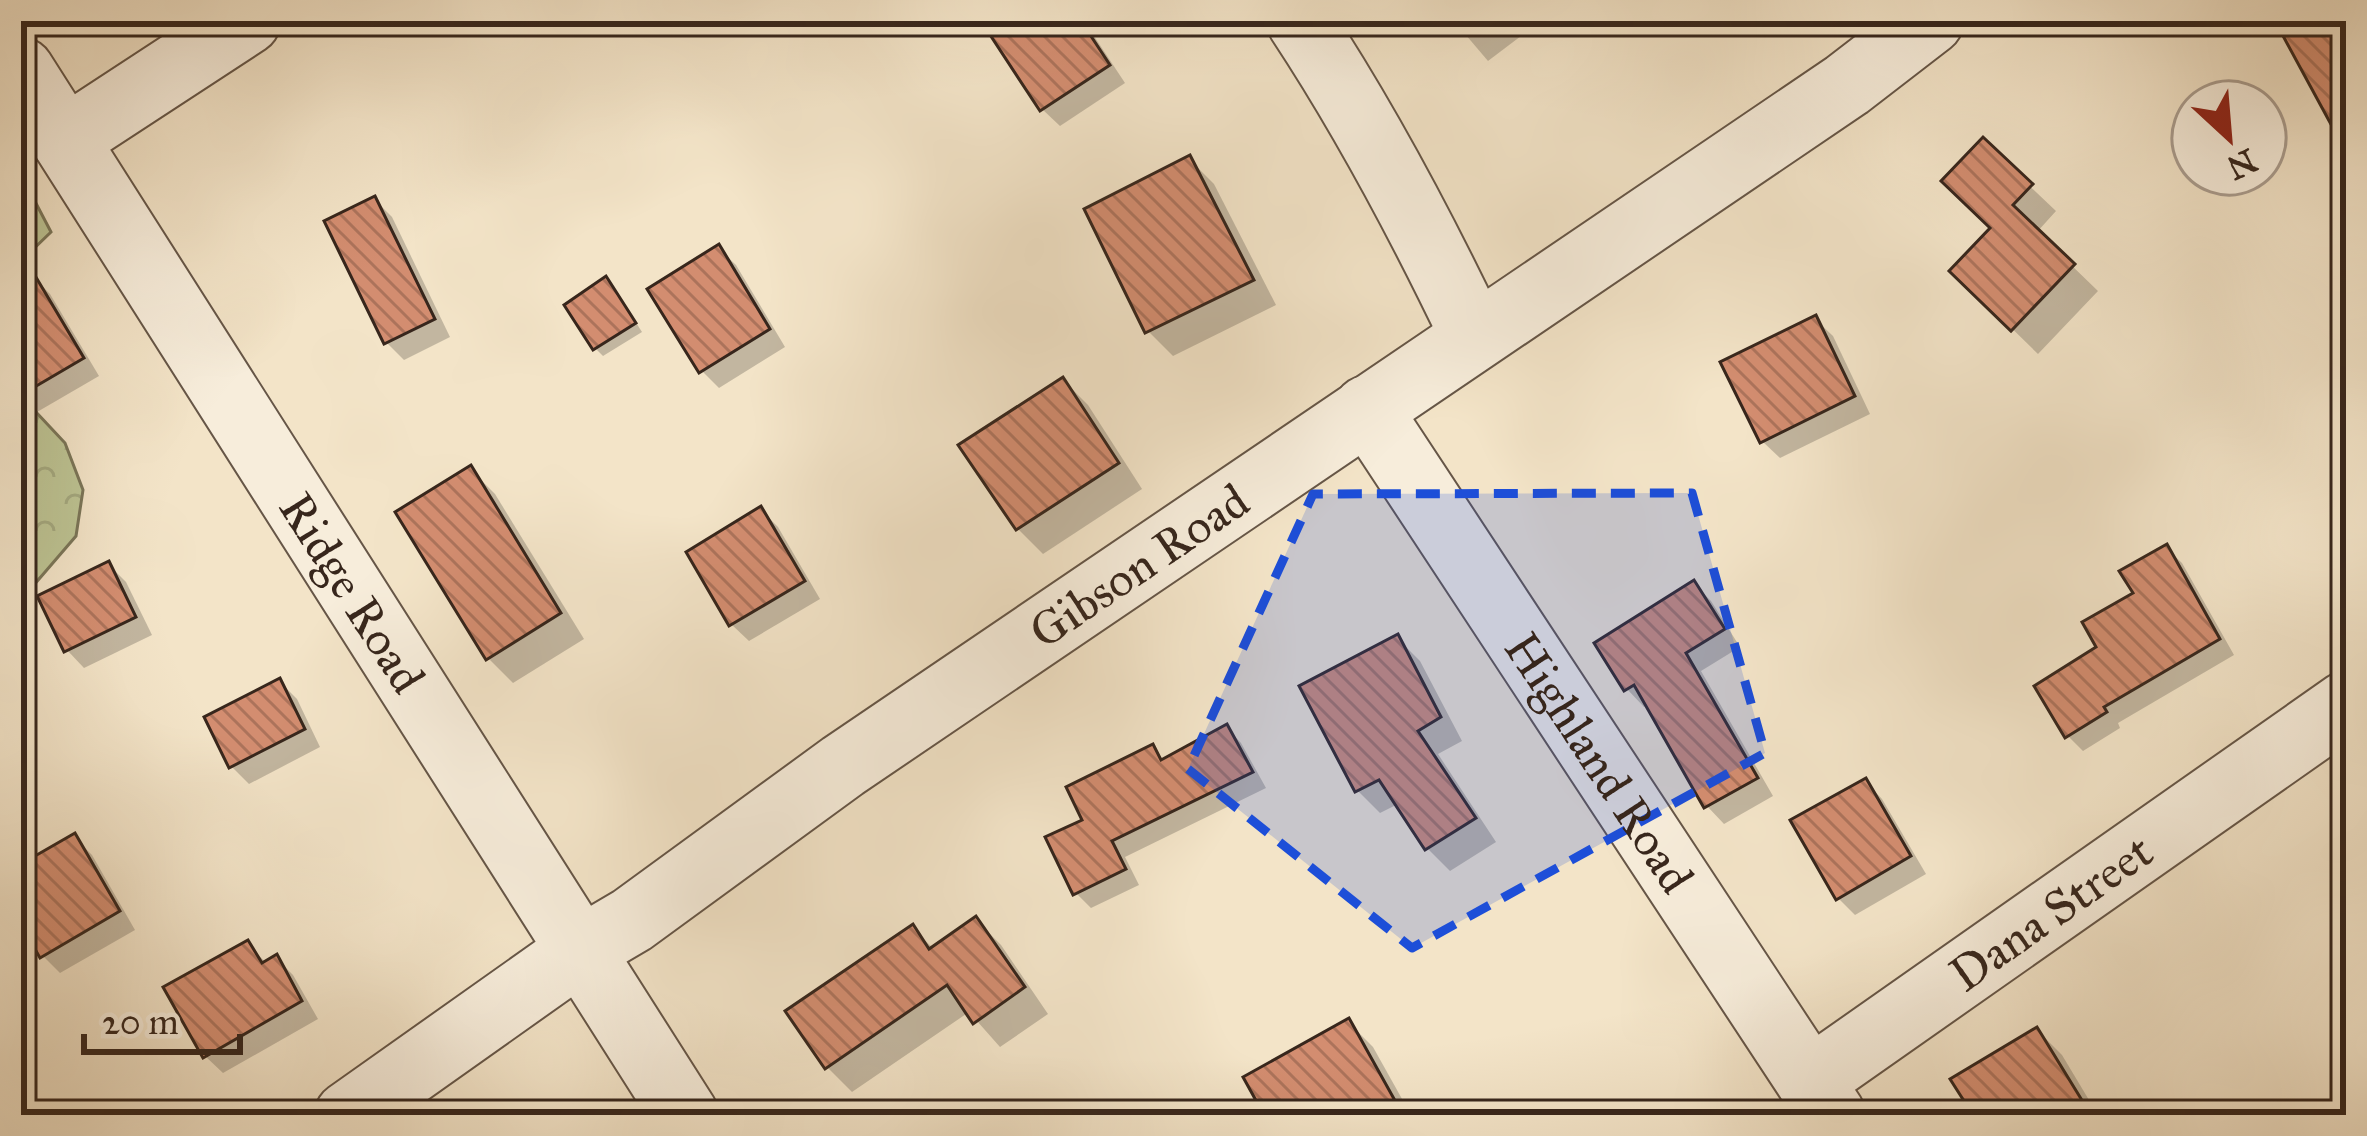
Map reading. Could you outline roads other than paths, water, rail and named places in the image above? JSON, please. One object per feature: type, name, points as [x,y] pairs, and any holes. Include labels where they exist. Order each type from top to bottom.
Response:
[{"type":"street","points":[[64,140],[247,21]]},
{"type":"street","points":[[1300,21],[1338,78],[1420,224],[1474,336]]},
{"type":"street","name":"Gibson Road","points":[[348,1115],[581,950],[632,920],[843,766],[1847,85],[1930,21]]},
{"type":"street","name":"Ridge Road","points":[[21,71],[685,1115]]},
{"type":"street","name":"Highland Road","points":[[1367,409],[1821,1098]]},
{"type":"street","name":"Dana Street","points":[[1821,1098],[2346,705]]}]
